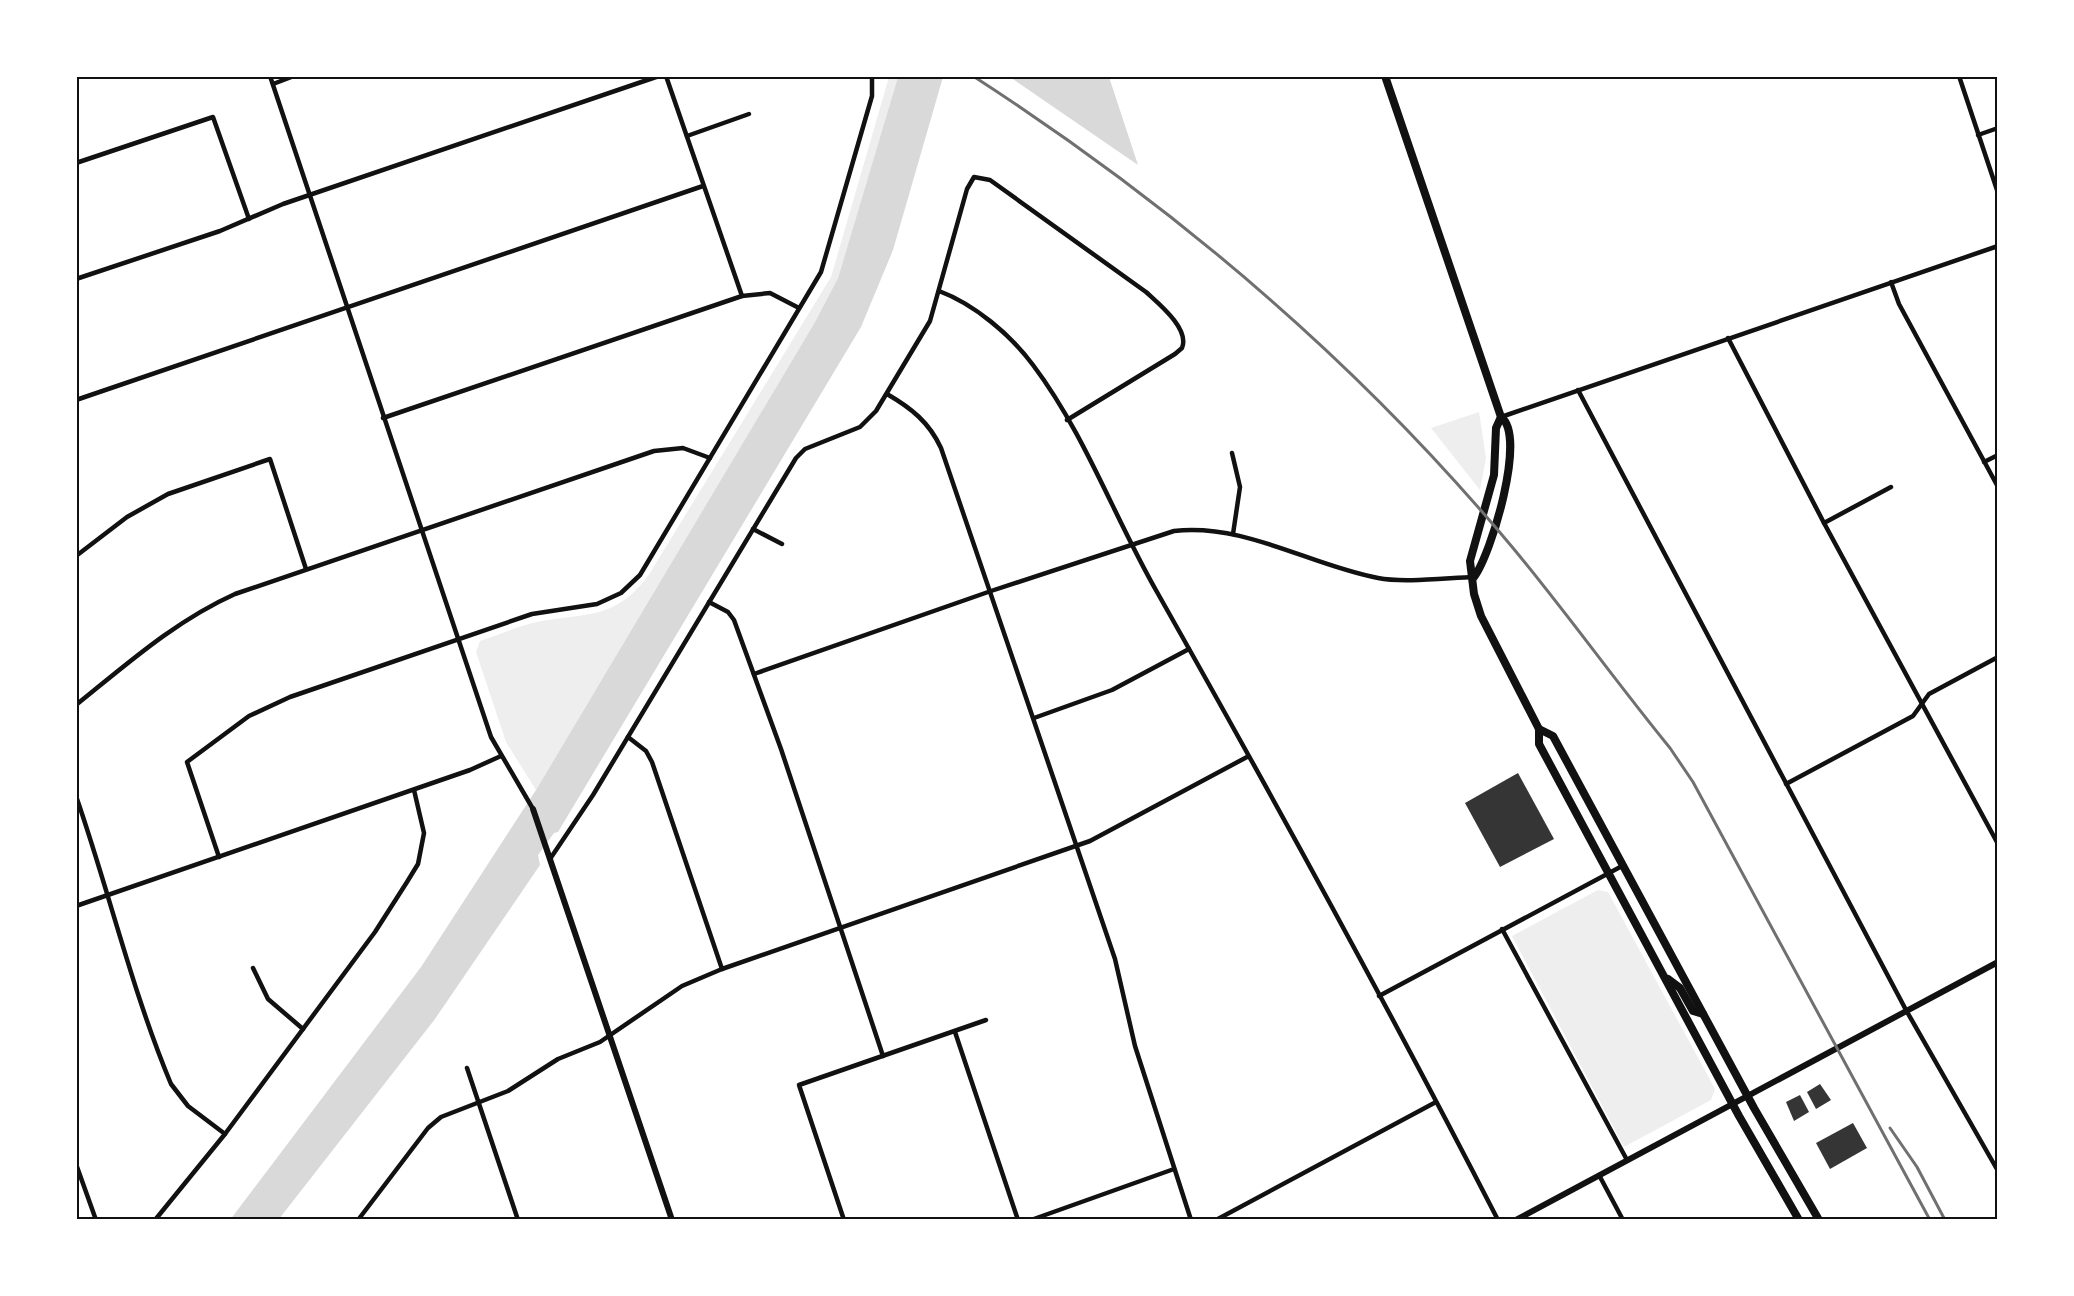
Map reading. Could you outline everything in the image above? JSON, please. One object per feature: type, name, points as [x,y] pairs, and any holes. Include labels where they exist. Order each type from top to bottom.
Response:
[{"type":"main road","points":[[1385,76],[1501,417],[1505,420],[1510,434],[1508,476],[1486,558],[1474,577]]},
{"type":"main road","points":[[1501,417],[1496,428],[1494,475],[1470,561],[1474,577],[1474,594],[1481,616],[1539,729],[1539,744],[1732,1104],[1799,1220]]},
{"type":"main road","points":[[1539,729],[1553,736],[1748,1096],[1820,1220]]},
{"type":"main road","points":[[1664,977],[1680,988],[1693,1011],[1703,1014]]},
{"type":"street","points":[[270,76],[491,738],[532,809],[672,1220]]},
{"type":"street","points":[[273,84],[294,76]]},
{"type":"street","points":[[76,279],[249,219],[310,195],[659,76]]},
{"type":"street","points":[[666,76],[742,296]]},
{"type":"street","points":[[219,857],[187,762],[249,716],[270,705],[532,614],[597,604],[631,586],[640,576],[821,272],[872,96],[872,76]]},
{"type":"street","points":[[1959,76],[1998,193]]},
{"type":"street","points":[[687,136],[749,114]]},
{"type":"street","points":[[76,163],[213,117],[249,219]]},
{"type":"street","points":[[1978,135],[1998,128]]},
{"type":"street","points":[[550,859],[628,737],[800,454],[805,449],[860,427],[876,411],[887,394],[924,334],[939,291],[967,189],[974,177],[990,180],[1146,292],[1165,310],[1183,335],[1185,342],[1175,354],[1067,420]]},
{"type":"street","points":[[76,400],[703,186]]},
{"type":"street","points":[[1501,417],[1998,246]]},
{"type":"street","points":[[1891,282],[1899,304],[1998,487]]},
{"type":"street","points":[[939,291],[963,302],[1013,341],[1035,367],[1067,420],[1095,468],[1130,544],[1190,649],[1247,757],[1280,812],[1498,1220]]},
{"type":"street","points":[[383,418],[742,296],[770,293],[799,308]]},
{"type":"street","points":[[1728,338],[1824,523],[1998,844]]},
{"type":"street","points":[[1578,390],[1906,1010],[1998,1171]]},
{"type":"street","points":[[887,394],[910,407],[934,432],[991,591],[1122,980],[1135,1046],[1191,1220]]},
{"type":"street","points":[[76,705],[194,613],[235,594],[654,450],[683,448],[710,458]]},
{"type":"street","points":[[1232,453],[1240,487],[1233,534]]},
{"type":"street","points":[[1984,462],[1998,455]]},
{"type":"street","points":[[76,556],[127,517],[168,494],[270,459],[306,568]]},
{"type":"street","points":[[1824,523],[1891,487]]},
{"type":"street","points":[[753,529],[782,544]]},
{"type":"street","points":[[754,674],[991,591],[1174,531],[1192,529],[1233,534],[1379,578],[1474,577]]},
{"type":"street","points":[[709,602],[732,616],[754,674],[884,1056]]},
{"type":"street","points":[[1034,718],[1112,690],[1190,649]]},
{"type":"street","points":[[1786,784],[1913,716],[1929,694],[1998,657]]},
{"type":"street","points":[[628,737],[646,751],[652,762],[722,969]]},
{"type":"street","points":[[76,906],[414,790],[501,756]]},
{"type":"street","points":[[358,1220],[428,1128],[441,1117],[508,1090],[558,1059],[610,1035],[682,986],[722,969],[1078,846],[1247,757]]},
{"type":"street","points":[[155,1220],[225,1134],[375,932],[418,864],[424,833],[414,790]]},
{"type":"street","points":[[76,796],[171,1084],[188,1106],[225,1134]]},
{"type":"street","points":[[1379,996],[1624,865]]},
{"type":"street","points":[[1502,929],[1627,1160]]},
{"type":"street","points":[[1515,1220],[1998,962]]},
{"type":"street","points":[[253,968],[268,999],[303,1029]]},
{"type":"street","points":[[844,1220],[799,1085],[986,1020]]},
{"type":"street","points":[[955,1032],[1018,1220]]},
{"type":"street","points":[[467,1068],[518,1220]]},
{"type":"street","points":[[1216,1220],[1436,1102]]},
{"type":"street","points":[[76,1164],[96,1220]]},
{"type":"street","points":[[1031,1220],[1174,1169]]},
{"type":"street","points":[[1599,1175],[1623,1220]]},
{"type":"shaded area","points":[[889,77],[898,77],[838,278],[815,322],[536,790],[506,742],[476,652],[480,641],[530,624],[585,615],[611,608],[623,601],[648,576],[831,277]]},
{"type":"shaded area","points":[[898,77],[943,77],[893,250],[861,327],[558,832],[554,833],[538,855],[540,865],[435,1019],[279,1219],[230,1220],[421,967],[536,790],[815,322],[838,278]]},
{"type":"shaded area","points":[[1010,77],[1109,77],[1138,165]]},
{"type":"shaded area","points":[[1479,412],[1486,458],[1480,490],[1431,428]]},
{"type":"shaded area","points":[[1598,890],[1608,892],[1715,1089],[1711,1100],[1624,1147],[1512,936]]},
{"type":"building","points":[[1518,773],[1554,839],[1500,867],[1465,803]]},
{"type":"building","points":[[1820,1084],[1831,1100],[1816,1109],[1807,1092]]},
{"type":"building","points":[[1800,1095],[1809,1112],[1794,1121],[1786,1102]]},
{"type":"building","points":[[1853,1123],[1867,1148],[1830,1169],[1816,1143]]},
{"type":"railway","points":[[973,76],[1048,126],[1121,179],[1261,291],[1392,414],[1513,548],[1670,748],[1693,782],[1930,1220]]},
{"type":"railway","points":[[1890,1128],[1917,1167],[1945,1220]]}]
